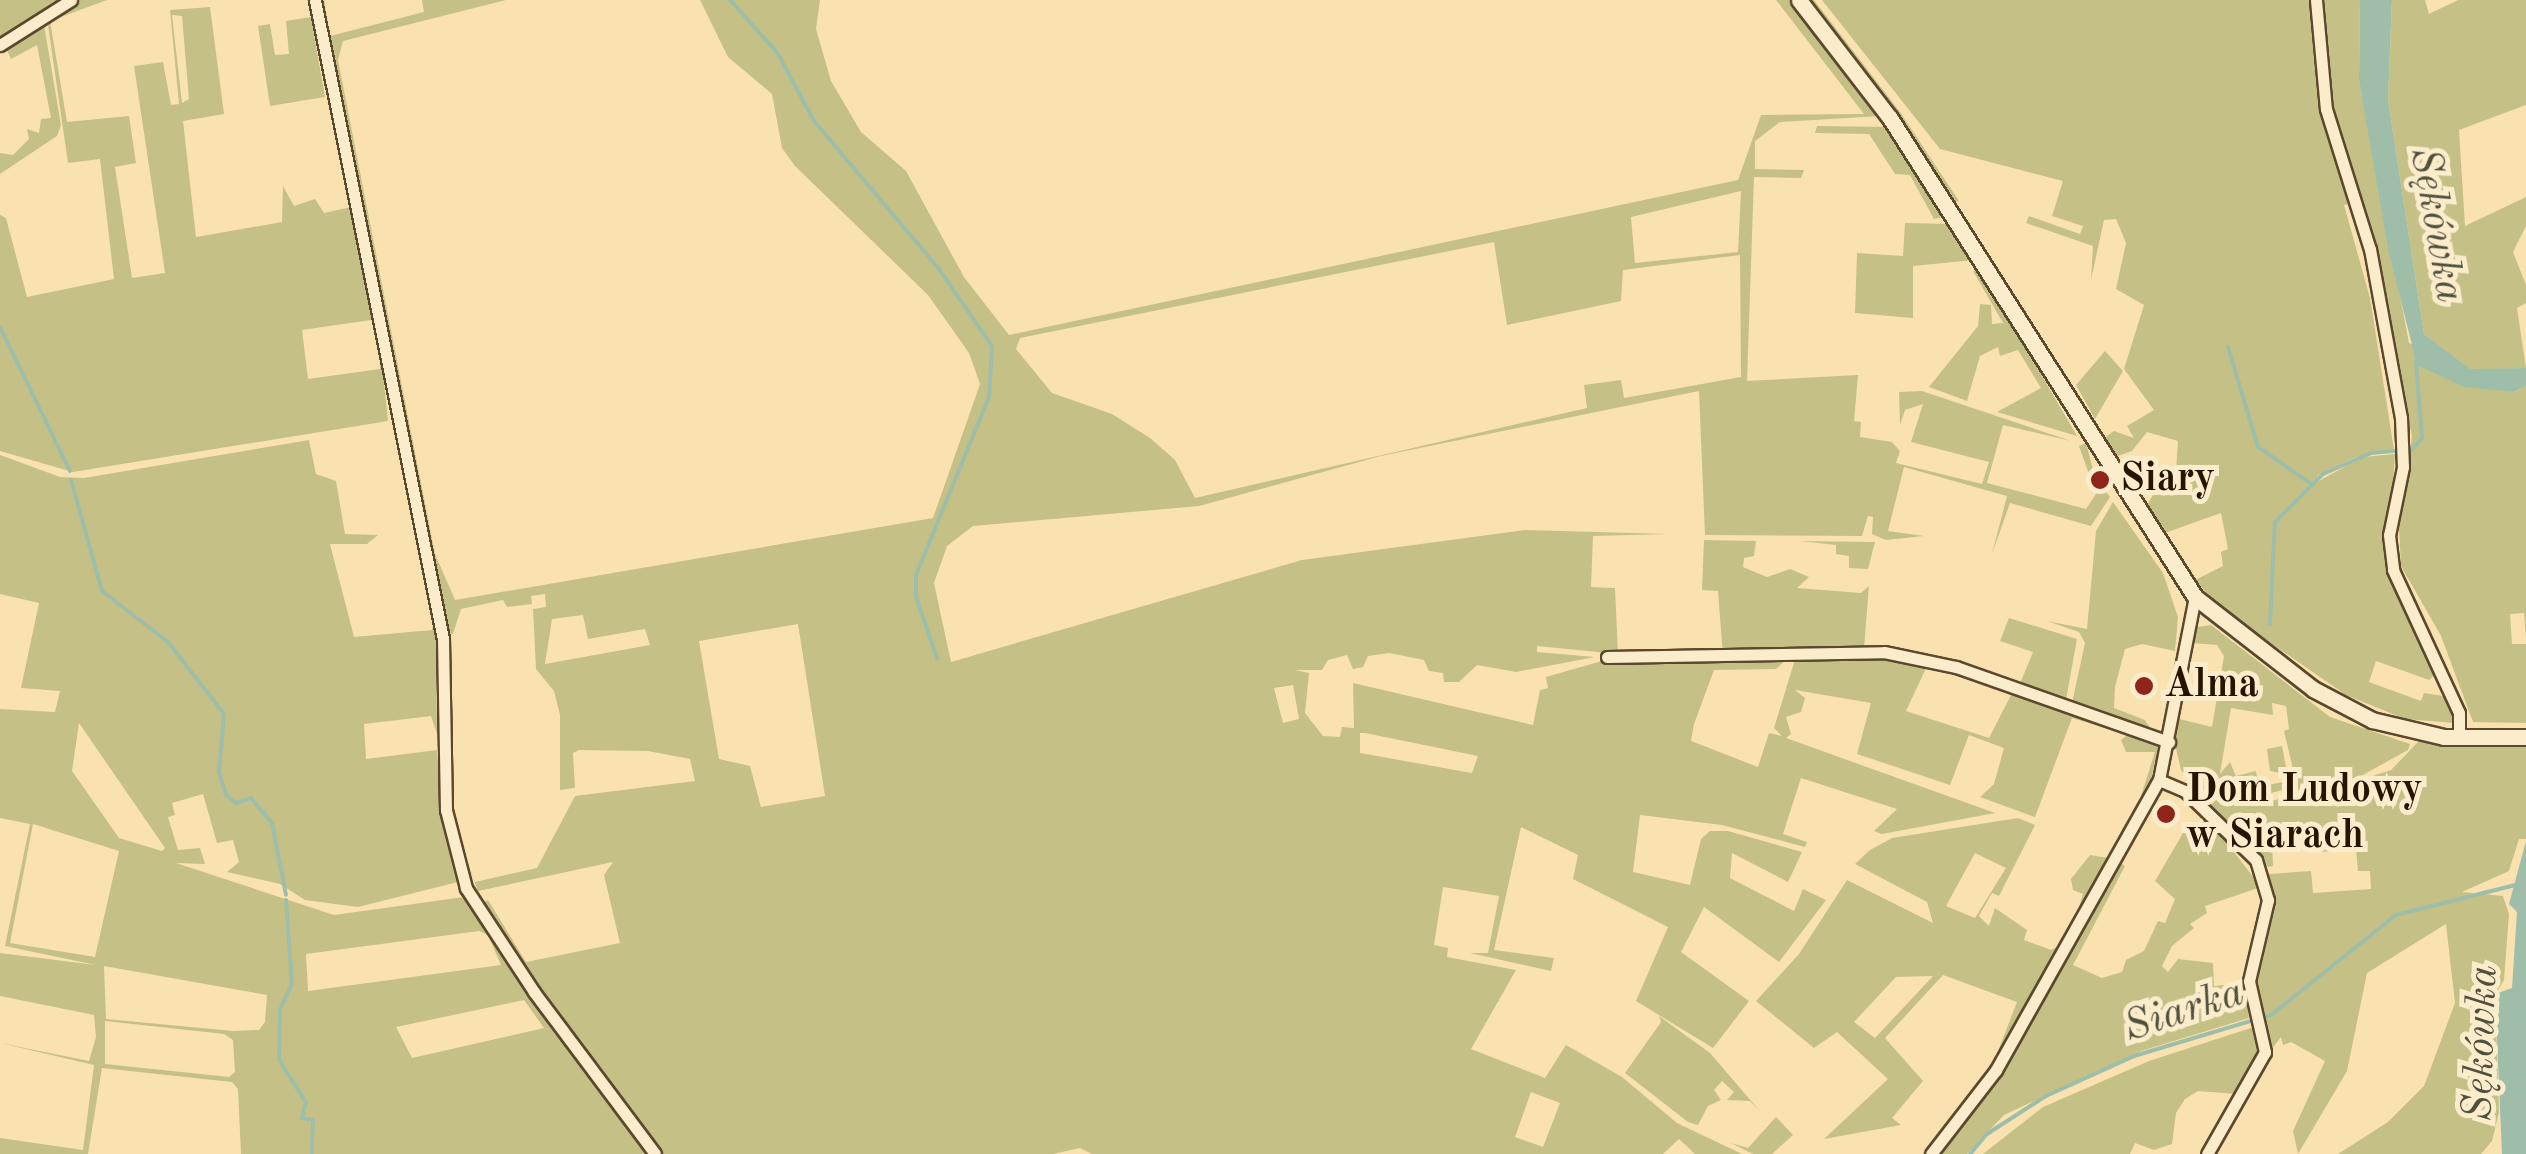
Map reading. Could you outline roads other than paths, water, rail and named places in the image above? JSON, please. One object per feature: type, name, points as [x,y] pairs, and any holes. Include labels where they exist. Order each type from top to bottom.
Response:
[{"type":"main road","points":[[1799,0],[1890,118],[2194,597],[2238,636],[2343,706],[2400,730],[2459,739],[2521,737]]},
{"type":"street","points":[[0,44],[72,0]]},
{"type":"street","points":[[315,0],[443,639],[446,810],[466,888],[534,992],[656,1154]]},
{"type":"street","points":[[2316,0],[2326,109],[2370,249],[2400,418],[2403,467],[2388,534],[2394,570],[2459,713],[2459,739]]},
{"type":"street","points":[[1931,1154],[1996,1070],[2159,780],[2194,597]]},
{"type":"street","points":[[1607,657],[1720,660],[1875,650],[1956,668],[2169,742]]},
{"type":"street","points":[[2159,780],[2185,791],[2256,860],[2265,879],[2267,920],[2251,966],[2252,999],[2266,1037],[2265,1052],[2207,1154]]},
{"type":"waterway","points":[[730,0],[777,52],[814,121],[939,269],[992,346],[989,397],[916,575],[916,597],[937,658]]},
{"type":"waterway","points":[[0,327],[70,471]]},
{"type":"waterway","points":[[2228,347],[2258,447],[2311,484]]},
{"type":"waterway","points":[[2411,450],[2422,438],[2416,361]]},
{"type":"waterway","points":[[2270,624],[2275,522],[2323,474],[2371,453],[2394,451]]},
{"type":"waterway","points":[[71,480],[102,591],[168,642],[224,714],[219,772],[226,795],[236,803],[251,798],[272,823],[286,895]]},
{"type":"waterway","name":"Siarka","points":[[1970,1154],[1987,1134],[2046,1096],[2134,1056],[2271,1015],[2396,915],[2515,885]]},
{"type":"waterway","points":[[286,900],[292,983],[280,1010],[279,1060],[306,1102],[302,1118],[313,1120],[312,1154]]},
{"type":"place","name":"Siary","points":[[2100,480]]},
{"type":"place","name":"Alma","points":[[2144,686]]},
{"type":"place","name":"Dom Ludowy w Siarach","points":[[2166,814]]},
{"type":"water label","name":"Sękówka","points":[[2436,225]]},
{"type":"water label","name":"Sękówka","points":[[2482,1043]]}]
